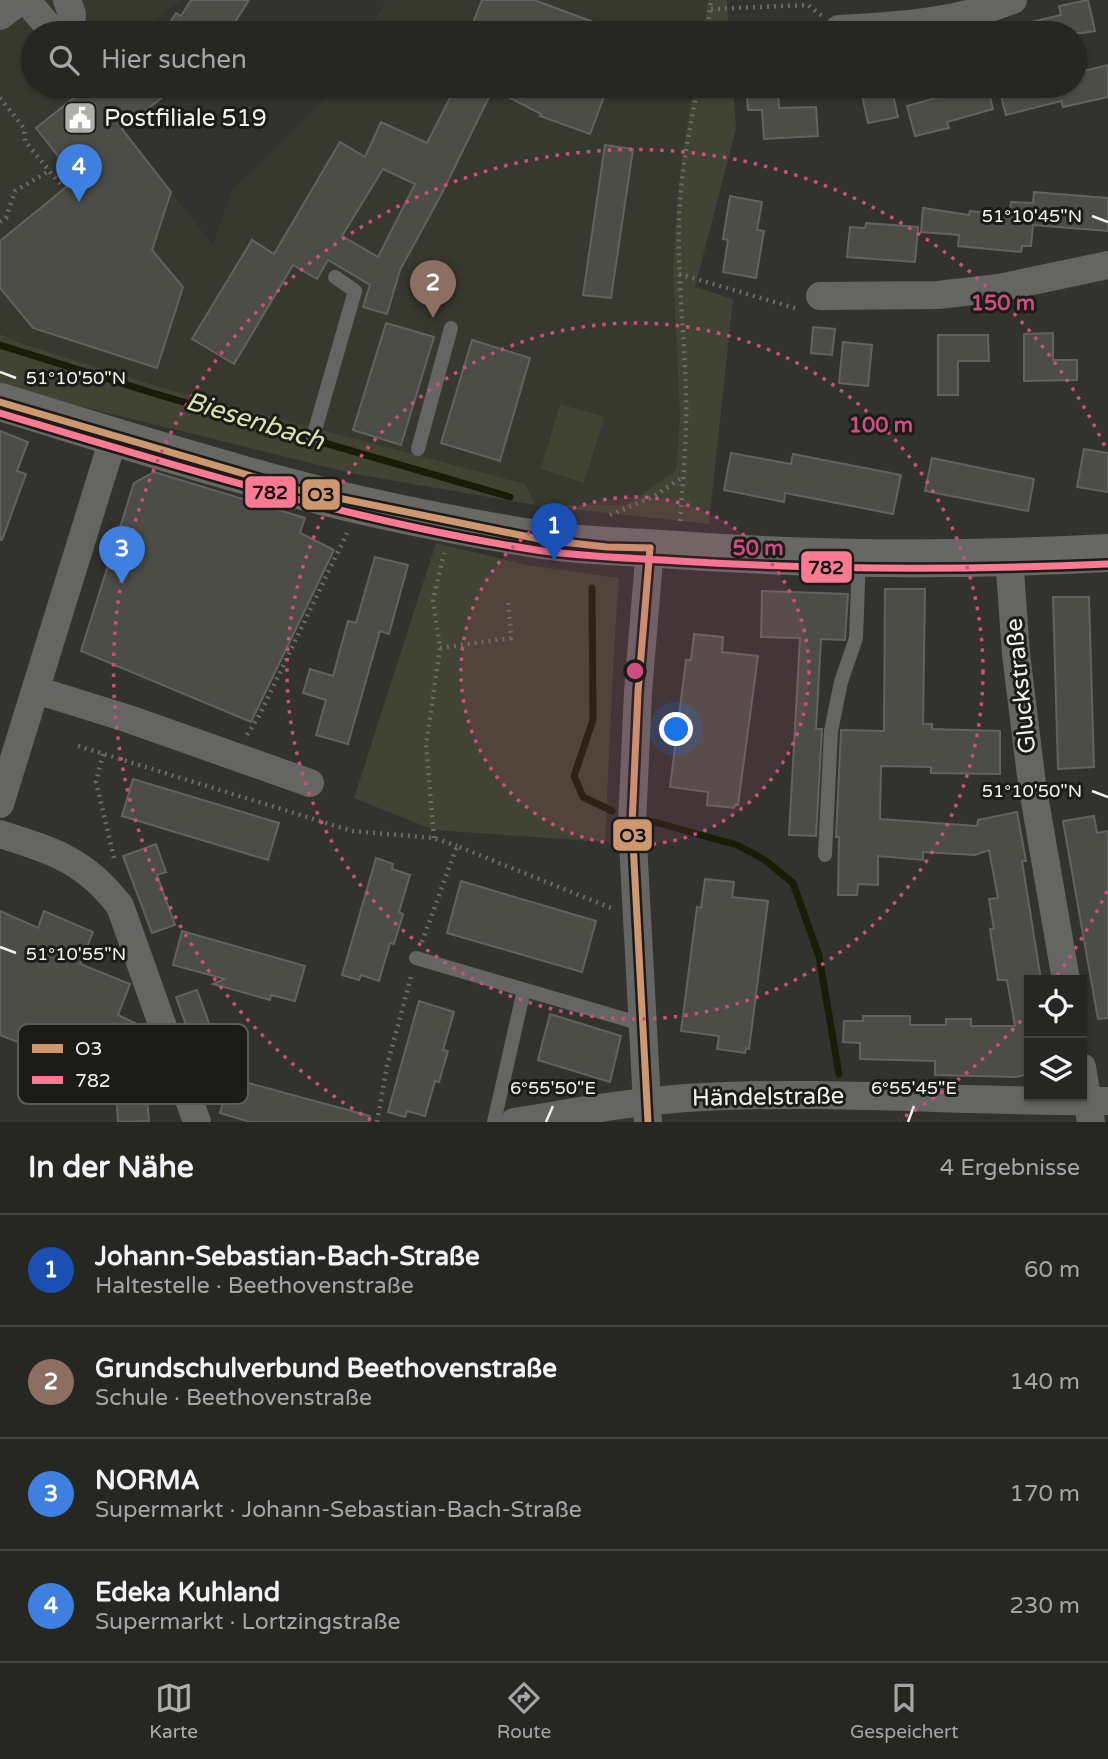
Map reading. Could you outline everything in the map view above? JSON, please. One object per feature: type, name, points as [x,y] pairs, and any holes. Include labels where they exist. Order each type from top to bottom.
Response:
[{"type":"street","points":[[0,16],[23,0],[43,21]]},
{"type":"street","points":[[67,0],[72,14],[71,21]]},
{"type":"street","points":[[936,21],[956,18],[1013,0]]},
{"type":"street","points":[[808,301],[938,295],[999,288],[1108,265]]},
{"type":"street","points":[[0,402],[299,490],[401,513],[544,540],[607,547],[665,537],[751,554],[1009,557],[1108,553]]},
{"type":"street","points":[[0,804],[114,436]]},
{"type":"street","points":[[649,1111],[632,824],[638,692],[665,537]]},
{"type":"street","name":"Gluckstraße","points":[[1009,557],[1016,654],[1032,783],[1065,975]]},
{"type":"street","points":[[36,691],[126,718],[310,783]]},
{"type":"street","points":[[0,834],[52,851],[82,867],[104,885],[120,906],[162,1024]]},
{"type":"street","points":[[1087,1082],[1096,1108]]},
{"type":"street","name":"Händelstraße","points":[[514,1122],[809,1094],[1096,1108]]},
{"type":"street","points":[[191,1104],[197,1122]]},
{"type":"lane","points":[[313,437],[355,291],[335,278]]},
{"type":"lane","points":[[418,449],[451,328]]},
{"type":"lane","points":[[825,855],[831,731],[841,682],[856,638],[859,556]]},
{"type":"lane","points":[[416,958],[645,1026]]},
{"type":"lane","points":[[494,1122],[524,990]]},
{"type":"path","points":[[709,21],[711,0]]},
{"type":"path","points":[[711,9],[808,5]]},
{"type":"path","points":[[0,98],[24,128],[25,141],[64,189]]},
{"type":"path","points":[[665,537],[684,476],[686,398],[679,274],[680,198],[696,98]]},
{"type":"path","points":[[0,222],[6,218],[15,191],[49,171]]},
{"type":"path","points":[[679,274],[734,292],[808,301]]},
{"type":"path","points":[[603,518],[653,497],[684,476]]},
{"type":"path","points":[[246,735],[260,714],[348,530]]},
{"type":"path","points":[[434,838],[426,745],[440,648],[433,600],[445,550]]},
{"type":"path","points":[[440,648],[510,638],[508,598]]},
{"type":"path","points":[[78,746],[352,831],[434,838],[614,909]]},
{"type":"path","points":[[103,754],[96,782],[115,862]]},
{"type":"path","points":[[377,1122],[387,1066],[416,958],[457,846]]},
{"type":"shaded area","points":[[0,0],[181,0],[154,21],[21,21],[21,98],[97,98],[213,245],[232,190],[326,98],[692,98],[682,156],[673,274],[680,417],[676,470],[626,505],[535,505],[14,341],[0,334]]},
{"type":"shaded area","points":[[386,0],[708,0],[705,21],[375,21]]},
{"type":"green space","points":[[708,0],[727,0],[728,21],[705,21]]},
{"type":"green space","points":[[692,98],[734,98],[736,129],[695,287],[733,299],[709,524],[535,505],[626,505],[676,470],[680,417],[673,274],[682,156]]},
{"type":"green space","points":[[0,334],[14,341],[166,389],[525,484],[535,505],[355,474],[0,384]]},
{"type":"green space","points":[[560,404],[604,417],[584,483],[541,469]]},
{"type":"green space","points":[[436,543],[526,565],[619,578],[605,842],[434,830],[354,798]]},
{"type":"building","points":[[191,0],[249,0],[236,21],[171,21],[176,13],[181,16]]},
{"type":"building","points":[[482,0],[534,0],[591,21],[474,21]]},
{"type":"building","points":[[1088,0],[1095,31],[1087,32],[1087,21],[1035,21],[1061,15],[1059,6]]},
{"type":"building","points":[[1108,65],[1108,97],[1063,107],[1061,101],[1006,115],[1002,98],[1087,98],[1087,70]]},
{"type":"building","points":[[74,98],[162,98],[122,129],[171,192],[152,250],[183,287],[157,368],[33,328],[0,288],[0,241],[76,179],[36,128]]},
{"type":"building","points":[[450,98],[489,98],[441,195],[400,270],[387,314],[363,307],[370,285],[328,260],[317,279],[293,265],[234,364],[192,339],[252,240],[274,254],[340,142],[365,157],[381,122],[427,143]],"holes":[[[383,169],[415,184],[378,257],[342,236]]]},
{"type":"building","points":[[510,98],[604,98],[590,134],[540,116],[541,114]]},
{"type":"building","points":[[747,98],[779,98],[779,108],[816,107],[818,136],[764,139],[762,110],[748,110]]},
{"type":"building","points":[[863,98],[894,98],[898,117],[868,123]]},
{"type":"building","points":[[936,98],[990,98],[993,109],[947,122],[949,128],[915,136],[907,106]]},
{"type":"building","points":[[605,145],[633,149],[611,298],[583,295]]},
{"type":"building","points":[[1034,192],[1108,198],[1108,231],[1033,225],[1031,246],[1022,246],[1021,252],[958,246],[959,235],[921,232],[923,208],[969,215],[970,211],[990,213],[990,209],[1010,210],[1011,202],[1033,203]]},
{"type":"building","points":[[730,196],[762,202],[757,230],[764,231],[756,278],[723,272],[728,240],[723,239]]},
{"type":"building","points":[[866,223],[918,227],[915,262],[847,257],[850,227],[865,228]]},
{"type":"building","points":[[386,323],[434,337],[401,445],[353,430]]},
{"type":"building","points":[[813,327],[835,329],[832,355],[811,353]]},
{"type":"building","points":[[1053,333],[1053,360],[1077,360],[1077,380],[1024,381],[1024,334]]},
{"type":"building","points":[[938,335],[988,335],[989,361],[958,361],[958,395],[938,395]]},
{"type":"building","points":[[472,340],[530,358],[500,461],[441,443]]},
{"type":"building","points":[[843,342],[872,345],[868,386],[839,383]]},
{"type":"building","points":[[0,431],[28,442],[17,471],[26,474],[2,540],[0,540]]},
{"type":"building","points":[[1084,449],[1108,453],[1108,492],[1077,487]]},
{"type":"building","points":[[731,453],[791,464],[793,454],[901,475],[893,514],[785,493],[784,502],[724,490]]},
{"type":"building","points":[[932,458],[1034,479],[1028,511],[925,491]]},
{"type":"building","points":[[154,472],[305,518],[300,533],[334,550],[251,722],[81,651],[134,483]]},
{"type":"building","points":[[375,557],[408,565],[389,634],[380,631],[348,744],[316,735],[326,700],[303,693],[310,669],[333,676],[348,621],[356,623]]},
{"type":"building","points":[[885,589],[925,589],[923,724],[932,724],[932,729],[1000,731],[1000,774],[931,773],[931,767],[881,766],[880,819],[977,826],[978,820],[1017,812],[1040,975],[1024,975],[1024,1075],[935,1075],[935,1061],[860,1059],[860,1043],[843,1042],[844,1021],[863,1021],[863,1016],[910,1016],[910,1025],[946,1025],[946,1019],[971,1019],[971,1026],[1015,1026],[1007,980],[998,980],[990,929],[994,929],[989,899],[998,898],[989,850],[975,855],[923,852],[923,860],[878,856],[878,885],[858,884],[857,895],[838,895],[839,837],[836,837],[841,730],[884,731]]},
{"type":"building","points":[[762,591],[848,594],[845,640],[821,639],[816,729],[822,729],[816,836],[789,835],[800,638],[761,637]]},
{"type":"building","points":[[1053,597],[1089,597],[1094,767],[1058,769]]},
{"type":"building","points":[[694,634],[723,637],[722,652],[758,656],[738,805],[734,808],[707,805],[708,792],[670,787],[686,660],[691,660]]},
{"type":"building","points":[[133,779],[279,823],[268,860],[122,816]]},
{"type":"building","points":[[1094,816],[1097,833],[1108,831],[1108,1018],[1098,1019],[1063,821]]},
{"type":"building","points":[[156,844],[166,872],[157,875],[175,925],[152,933],[123,856]]},
{"type":"building","points":[[376,858],[393,864],[392,869],[410,875],[399,912],[403,914],[394,944],[390,943],[379,981],[361,975],[359,980],[342,975]]},
{"type":"building","points":[[705,879],[734,882],[732,897],[768,901],[749,1049],[746,1048],[745,1053],[717,1049],[719,1036],[681,1031],[697,907],[701,908]]},
{"type":"building","points":[[461,881],[596,921],[582,972],[447,933]]},
{"type":"building","points":[[0,911],[38,928],[44,911],[93,932],[80,964],[130,984],[118,1015],[137,1024],[18,1024],[18,1042],[0,1035]]},
{"type":"building","points":[[182,931],[305,966],[295,1001],[271,995],[270,1000],[213,984],[225,979],[173,965]]},
{"type":"building","points":[[197,990],[209,1024],[186,1024],[176,997]]},
{"type":"building","points":[[419,1001],[454,1012],[443,1050],[448,1051],[439,1082],[435,1081],[425,1116],[407,1111],[405,1117],[388,1112]]},
{"type":"building","points":[[550,1014],[621,1036],[610,1082],[538,1060]]},
{"type":"building","points":[[248,1083],[370,1116],[369,1122],[250,1122],[220,1113],[223,1104],[248,1104]]},
{"type":"building","points":[[117,1104],[148,1104],[149,1121],[118,1122]]},
{"type":"waterway","name":"Biesenbach","points":[[0,345],[156,394],[510,497]]},
{"type":"waterway","name":"Biesenbach","points":[[592,588],[593,720],[574,776],[583,797],[612,811]]},
{"type":"waterway","name":"Biesenbach","points":[[654,822],[737,845],[765,860],[793,883],[819,956],[839,1074]]},
{"type":"transit line","name":"O3","points":[[0,402],[299,490],[544,540],[607,547],[650,548]]},
{"type":"transit line","name":"782","points":[[0,413],[269,492],[405,525],[543,551],[732,564],[839,567],[947,568],[1108,564]]},
{"type":"transit line","name":"O3","points":[[648,1122],[632,824],[638,692],[650,548]]},
{"type":"place","name":"Postfiliale 519","points":[[80,118]]},
{"type":"place","name":"Edeka Kuhland","points":[[79,202]]},
{"type":"place","name":"Grundschulverbund Beethovenstraße","points":[[433,318]]},
{"type":"place","name":"Johann-Sebastian-Bach-Straße","points":[[554,561]]},
{"type":"place","name":"NORMA","points":[[122,584]]}]
